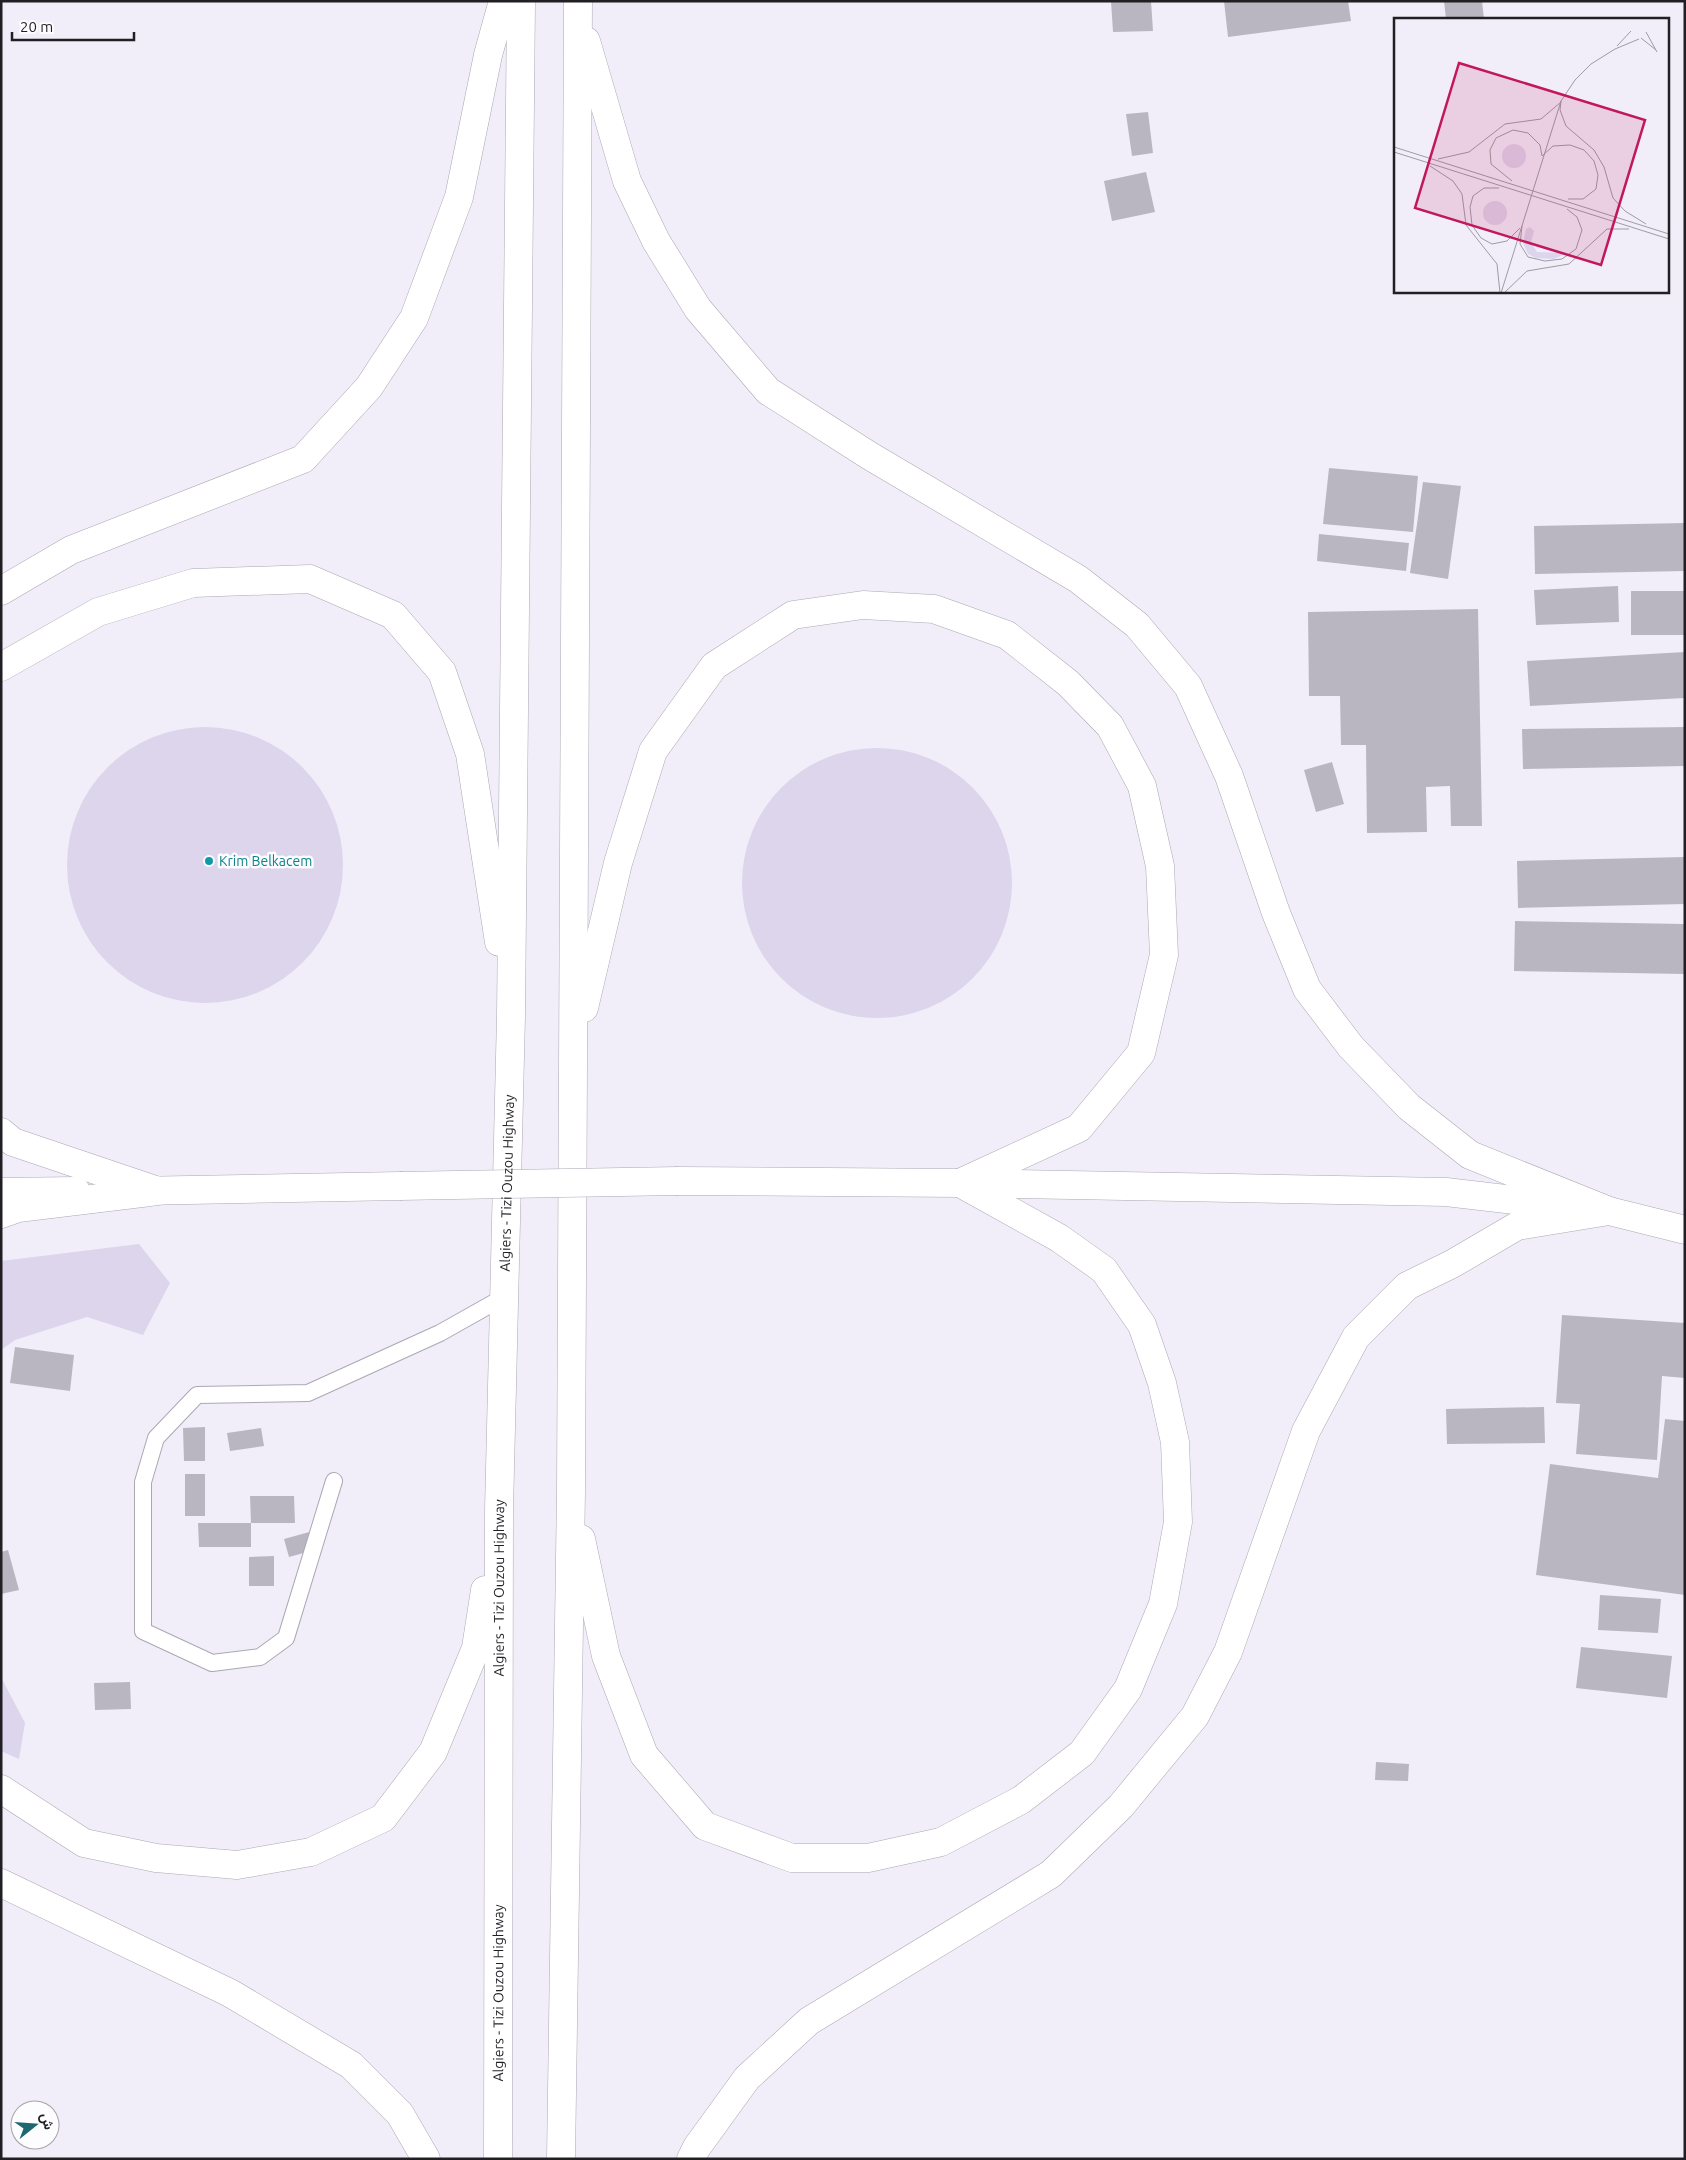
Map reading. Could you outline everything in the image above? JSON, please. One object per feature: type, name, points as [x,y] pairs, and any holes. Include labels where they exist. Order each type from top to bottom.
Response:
[{"type":"main road","points":[[1,591],[71,550],[303,458],[369,388],[414,318],[459,197],[488,56],[503,1]]},
{"type":"main road","points":[[511,1016],[521,1]]},
{"type":"main road","points":[[561,2159],[571,1491],[578,7]]},
{"type":"main road","points":[[578,7],[627,181],[656,241],[698,308],[768,391],[879,461],[1078,579],[1137,625],[1188,686],[1229,776],[1276,913],[1306,989],[1351,1047],[1409,1107],[1470,1155],[1609,1211]]},
{"type":"main road","points":[[1,667],[98,612],[192,583],[310,579],[393,615],[442,672],[470,754],[511,1016]]},
{"type":"main road","points":[[573,1056],[618,864],[653,751],[714,666],[794,615],[863,605],[934,609],[1007,635],[1068,683],[1110,726],[1142,786],[1160,866],[1164,955],[1141,1053],[1079,1128],[960,1183]]},
{"type":"main road","name":"Algiers - Tizi Ouzou Highway","points":[[498,2159],[499,1510],[511,1016]]},
{"type":"main road","points":[[1,1132],[13,1142],[158,1191]]},
{"type":"main road","points":[[1,1192],[158,1191],[678,1181],[960,1183],[1446,1192],[1609,1211],[1685,1230]]},
{"type":"main road","points":[[571,1491],[606,1656],[644,1754],[705,1826],[792,1858],[868,1858],[941,1842],[1021,1800],[1082,1752],[1128,1689],[1163,1604],[1178,1522],[1175,1442],[1162,1383],[1142,1325],[1104,1270],[1059,1238],[960,1183]]},
{"type":"main road","points":[[1,1214],[18,1208],[158,1191]]},
{"type":"main road","points":[[691,2159],[697,2146],[748,2078],[810,2021],[1051,1874],[1120,1806],[1194,1716],[1228,1652],[1306,1431],[1356,1337],[1407,1286],[1452,1264],[1516,1226],[1609,1211]]},
{"type":"main road","points":[[1,1789],[84,1843],[156,1858],[238,1865],[311,1852],[383,1818],[433,1752],[476,1648],[499,1510]]},
{"type":"main road","points":[[1,1883],[230,1993],[351,2065],[400,2114],[426,2159]]},
{"type":"lane","points":[[334,1481],[286,1638],[260,1657],[212,1663],[143,1631],[143,1482],[156,1438],[197,1395],[308,1393],[440,1333],[504,1296]]},
{"type":"shaded area","points":[[205,727],[232,730],[258,738],[282,750],[303,767],[320,788],[332,812],[340,838],[343,865],[340,892],[332,918],[320,942],[303,963],[282,980],[258,992],[232,1000],[205,1003],[178,1000],[152,992],[128,980],[107,963],[90,942],[78,918],[70,892],[67,865],[70,838],[78,812],[90,788],[107,767],[128,750],[152,738],[178,730]]},
{"type":"shaded area","points":[[890,748],[929,758],[963,778],[973,787],[982,797],[1002,831],[1010,857],[1012,883],[1010,909],[1002,935],[982,969],[973,979],[963,988],[929,1008],[890,1018],[864,1018],[825,1008],[813,1002],[791,988],[772,969],[752,935],[744,909],[742,870],[752,831],[758,819],[772,797],[791,778],[825,758],[851,750]]},
{"type":"shaded area","points":[[139,1244],[170,1283],[143,1335],[87,1317],[15,1340],[1,1350],[1,1261]]},
{"type":"shaded area","points":[[1,1677],[25,1723],[19,1759],[1,1751]]},
{"type":"building","points":[[1111,1],[1151,1],[1153,31],[1113,32]]},
{"type":"building","points":[[1224,1],[1348,1],[1351,21],[1228,37]]},
{"type":"building","points":[[1444,1],[1482,1],[1484,18],[1446,18]]},
{"type":"building","points":[[1148,112],[1153,153],[1132,156],[1126,114]]},
{"type":"building","points":[[1146,172],[1155,212],[1112,221],[1104,181]]},
{"type":"building","points":[[1329,468],[1418,476],[1413,532],[1323,524]]},
{"type":"building","points":[[1423,482],[1461,486],[1448,579],[1410,573]]},
{"type":"building","points":[[1685,523],[1685,571],[1535,574],[1534,526]]},
{"type":"building","points":[[1319,534],[1409,543],[1406,571],[1317,561]]},
{"type":"building","points":[[1618,586],[1619,622],[1536,625],[1534,590]]},
{"type":"building","points":[[1631,591],[1685,591],[1685,635],[1631,635]]},
{"type":"building","points":[[1478,609],[1482,826],[1451,826],[1450,786],[1426,787],[1427,832],[1367,833],[1366,745],[1341,745],[1340,696],[1309,696],[1308,612]]},
{"type":"building","points":[[1685,652],[1685,698],[1530,706],[1527,661]]},
{"type":"building","points":[[1685,727],[1685,766],[1523,769],[1522,729]]},
{"type":"building","points":[[1332,762],[1344,804],[1316,812],[1304,770]]},
{"type":"building","points":[[1685,857],[1685,904],[1518,908],[1517,861]]},
{"type":"building","points":[[1515,921],[1685,924],[1685,974],[1514,971]]},
{"type":"building","points":[[1562,1315],[1685,1323],[1685,1378],[1662,1376],[1657,1460],[1576,1454],[1580,1404],[1556,1403]]},
{"type":"building","points":[[15,1347],[74,1355],[70,1391],[10,1383]]},
{"type":"building","points":[[1544,1407],[1545,1443],[1447,1444],[1446,1409]]},
{"type":"building","points":[[1665,1419],[1685,1421],[1685,1595],[1536,1575],[1550,1464],[1658,1478]]},
{"type":"building","points":[[205,1427],[205,1461],[184,1461],[183,1428]]},
{"type":"building","points":[[261,1428],[264,1446],[230,1451],[227,1433]]},
{"type":"building","points":[[185,1474],[205,1474],[205,1516],[185,1516]]},
{"type":"building","points":[[250,1496],[294,1496],[295,1523],[251,1523]]},
{"type":"building","points":[[198,1523],[251,1523],[251,1547],[199,1547]]},
{"type":"building","points":[[313,1531],[318,1549],[289,1557],[284,1539]]},
{"type":"building","points":[[8,1550],[19,1590],[1,1594],[1,1552]]},
{"type":"building","points":[[274,1556],[274,1586],[249,1586],[249,1557]]},
{"type":"building","points":[[1600,1595],[1661,1599],[1658,1633],[1598,1630]]},
{"type":"building","points":[[1581,1647],[1672,1656],[1667,1698],[1576,1688]]},
{"type":"building","points":[[130,1682],[131,1709],[95,1710],[94,1683]]},
{"type":"building","points":[[1376,1762],[1409,1764],[1408,1781],[1375,1780]]},
{"type":"place","name":"Krim Belkacem","points":[[209,861]]}]
